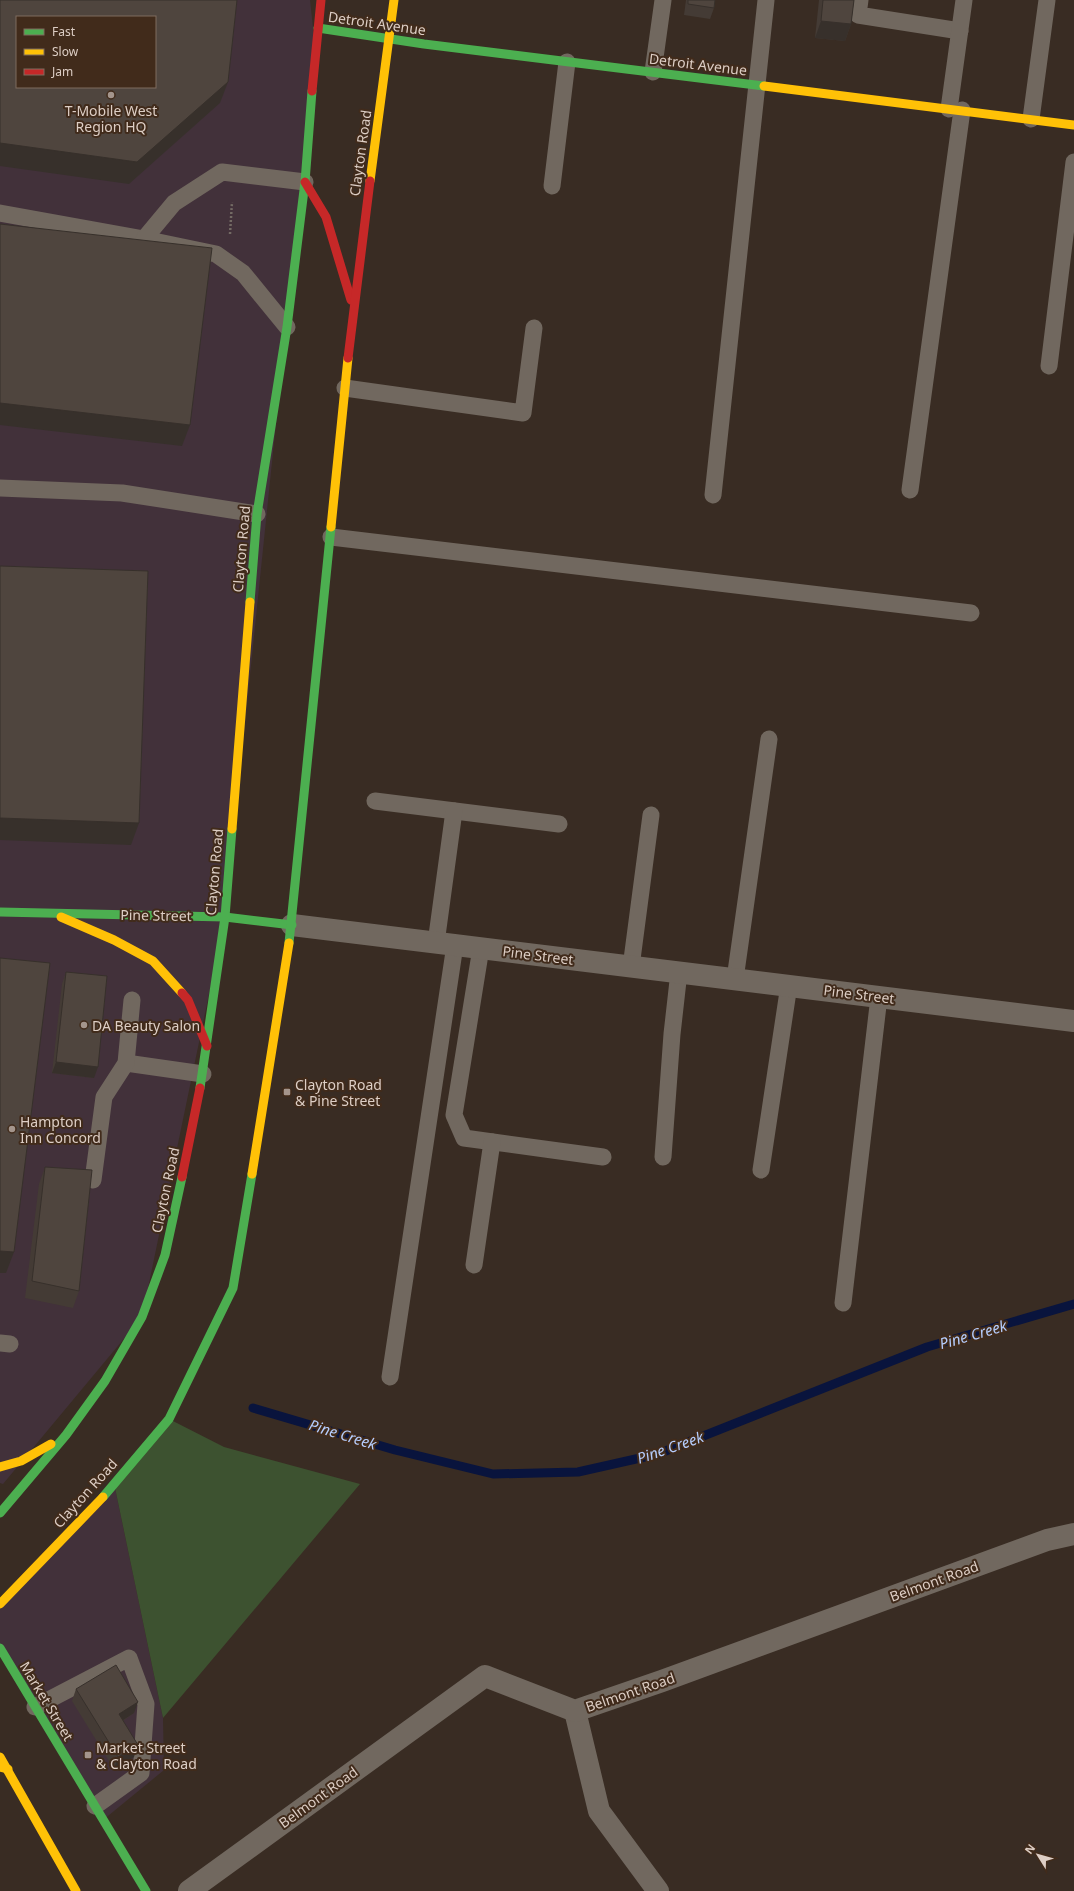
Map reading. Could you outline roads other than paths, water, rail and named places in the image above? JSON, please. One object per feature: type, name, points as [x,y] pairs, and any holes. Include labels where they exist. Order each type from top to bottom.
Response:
[{"type":"main road","name":"Clayton Road","points":[[0,1513],[66,1435],[105,1381],[142,1317],[165,1255],[203,1074],[225,917],[257,514],[287,327],[305,182],[315,46],[321,0]]},
{"type":"main road","name":"Clayton Road","points":[[0,1604],[92,1510],[169,1419],[232,1288],[292,925],[353,309],[394,0]]},
{"type":"main road","points":[[310,8],[315,46]]},
{"type":"main road","name":"Detroit Avenue","points":[[318,28],[567,62],[1074,125]]},
{"type":"main road","name":"Clayton Road","points":[[305,182],[326,217],[353,309]]},
{"type":"main road","name":"Pine Street","points":[[0,912],[225,917],[292,925]]},
{"type":"main road","points":[[53,913],[114,940],[153,961],[188,1000],[207,1046]]},
{"type":"main road","points":[[0,1467],[21,1461],[66,1435]]},
{"type":"main road","name":"Market Street","points":[[0,1648],[146,1891]]},
{"type":"main road","points":[[0,1757],[4,1768],[76,1891]]},
{"type":"street","name":"Pine Street","points":[[292,925],[1074,1021]]},
{"type":"street","name":"Belmont Road","points":[[189,1891],[485,1676],[575,1710],[662,1681],[1047,1540],[1074,1534]]},
{"type":"street","points":[[575,1710],[599,1811],[658,1891]]},
{"type":"lane","points":[[654,72],[663,0]]},
{"type":"lane","points":[[713,495],[766,0]]},
{"type":"lane","points":[[860,0],[858,15],[960,31]]},
{"type":"lane","points":[[910,490],[955,110],[960,31],[964,0]]},
{"type":"lane","points":[[1031,119],[1047,0]]},
{"type":"lane","points":[[552,186],[567,62]]},
{"type":"lane","points":[[1049,366],[1074,162]]},
{"type":"lane","points":[[140,262],[144,239],[174,203],[222,172],[305,182]]},
{"type":"lane","points":[[0,213],[144,239],[216,254],[244,273],[287,327]]},
{"type":"lane","points":[[345,388],[523,413],[534,328]]},
{"type":"lane","points":[[0,488],[122,492],[257,514]]},
{"type":"lane","points":[[331,537],[971,613]]},
{"type":"lane","points":[[735,979],[769,739]]},
{"type":"lane","points":[[375,801],[559,824]]},
{"type":"lane","points":[[390,1376],[445,944],[454,811]]},
{"type":"lane","points":[[631,967],[651,814]]},
{"type":"lane","points":[[481,948],[454,1116],[464,1138],[603,1157]]},
{"type":"lane","points":[[663,1158],[672,1034],[679,972]]},
{"type":"lane","points":[[762,1170],[788,985]]},
{"type":"lane","points":[[843,1303],[879,997]]},
{"type":"lane","points":[[93,1180],[104,1097],[126,1063],[132,1000]]},
{"type":"lane","points":[[126,1063],[203,1074]]},
{"type":"lane","points":[[474,1265],[492,1142]]},
{"type":"lane","points":[[35,1707],[129,1658],[146,1704],[141,1773],[95,1806]]},
{"type":"waterway","name":"Pine Creek","points":[[253,1408],[395,1450],[493,1474],[578,1472],[658,1454],[927,1347],[1074,1304]]},
{"type":"place","name":"T-Mobile West Region HQ","points":[[111,95]]},
{"type":"place","name":"DA Beauty Salon","points":[[84,1025]]},
{"type":"place","name":"Clayton Road & Pine Street","points":[[287,1092]]},
{"type":"place","name":"Hampton Inn Concord","points":[[12,1129]]},
{"type":"place","name":"Market Street & Clayton Road","points":[[88,1755]]}]
